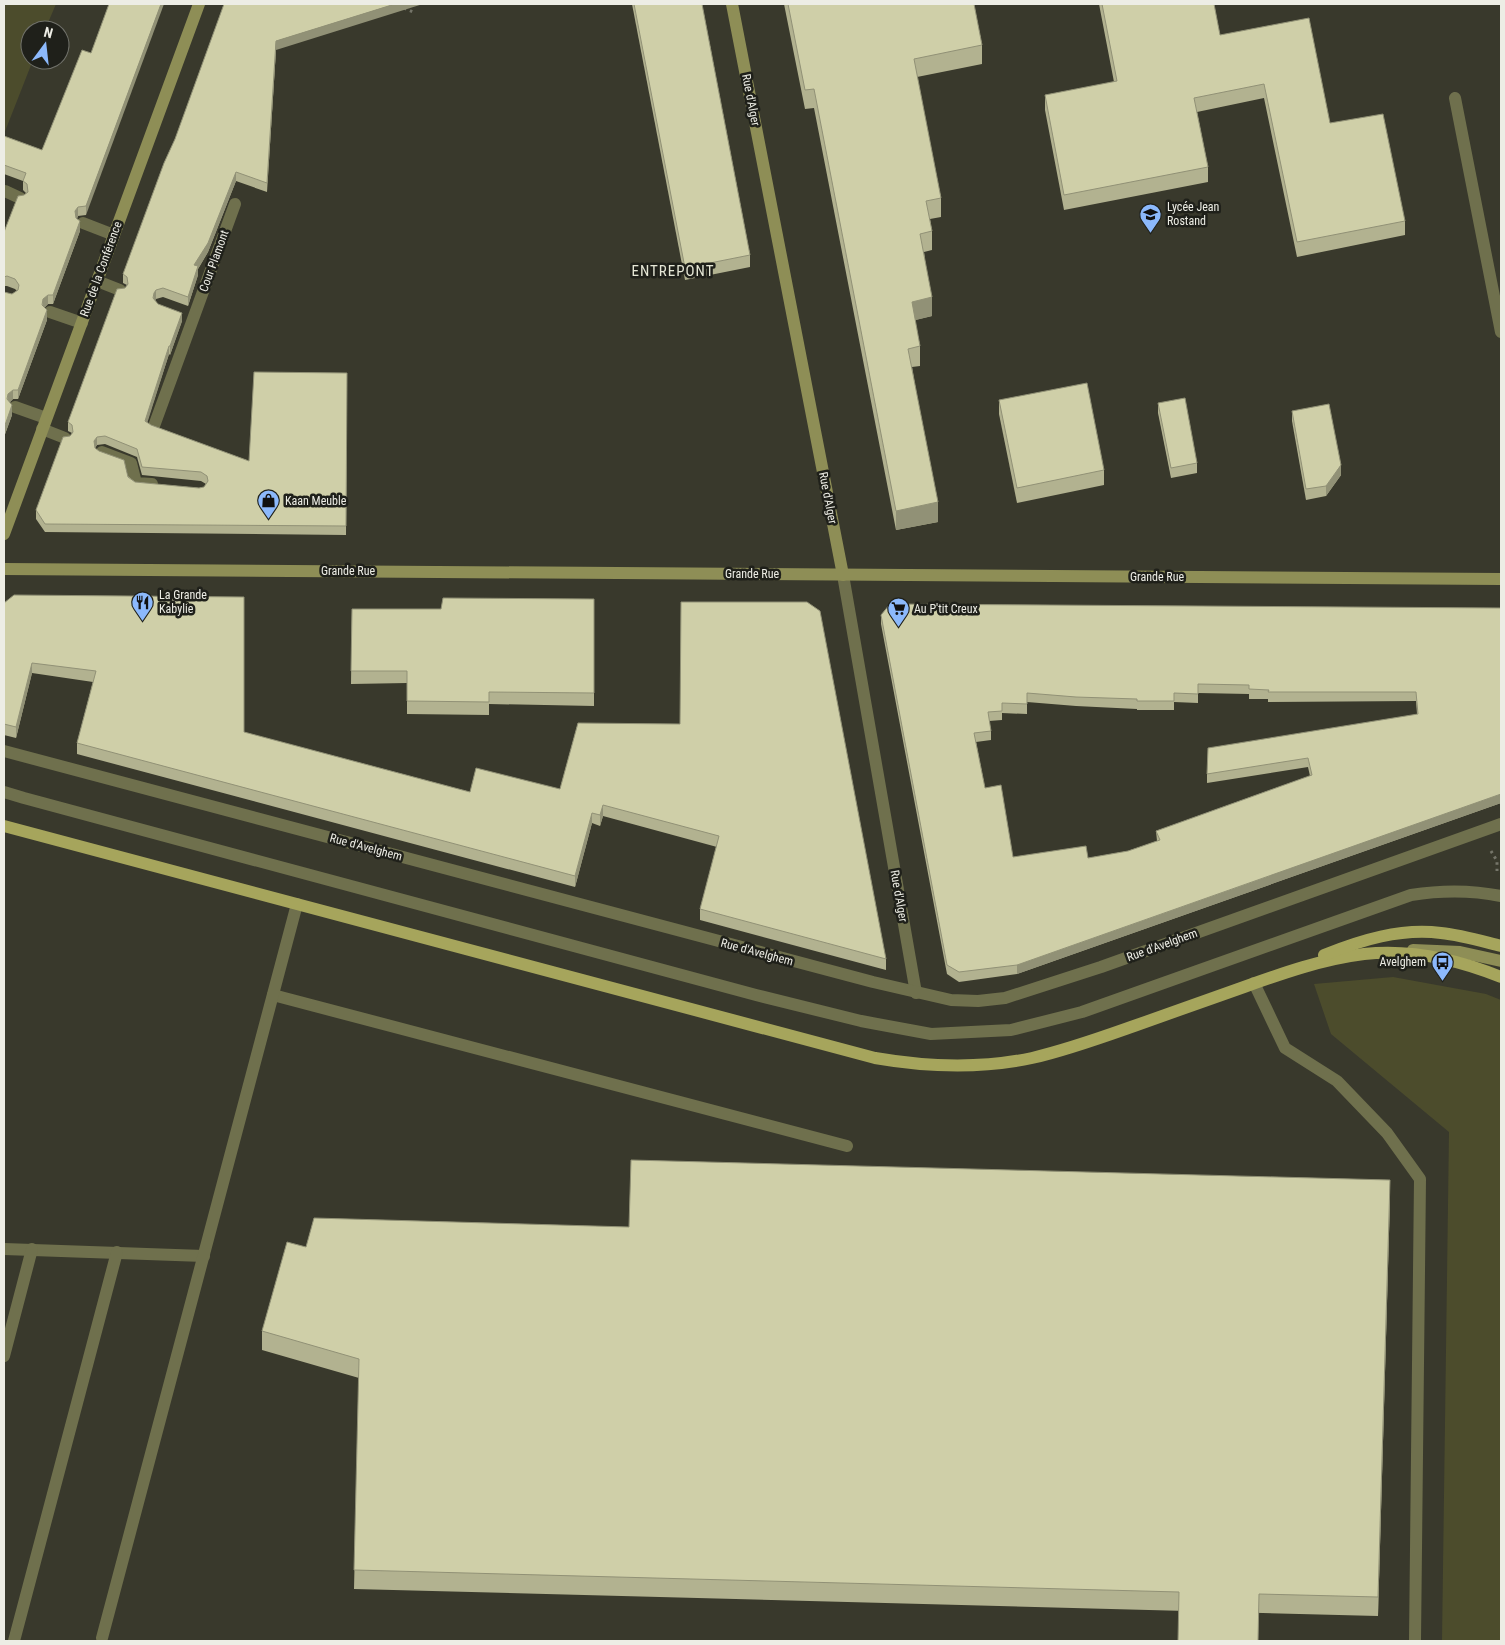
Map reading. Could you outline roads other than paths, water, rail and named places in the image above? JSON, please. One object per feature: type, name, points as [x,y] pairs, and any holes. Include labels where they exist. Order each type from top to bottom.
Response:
[{"type":"main road","points":[[4,826],[874,1058],[927,1066],[990,1064],[1031,1058],[1055,1052],[1274,976],[1353,944],[1400,934],[1417,932],[1439,933],[1501,946]]},
{"type":"main road","points":[[1274,976],[1334,959],[1366,954],[1391,953],[1426,957],[1470,966],[1501,977]]},
{"type":"street","name":"Rue de la Conférence","points":[[4,534],[198,4]]},
{"type":"street","name":"Rue d'Alger","points":[[732,4],[843,575],[916,993]]},
{"type":"street","points":[[1455,98],[1501,332]]},
{"type":"street","points":[[5,191],[20,198]]},
{"type":"street","name":"Cour Plamont","points":[[154,426],[190,316],[235,204]]},
{"type":"street","points":[[83,223],[114,235]]},
{"type":"street","points":[[97,281],[120,290]]},
{"type":"street","points":[[50,312],[82,323]]},
{"type":"street","points":[[15,407],[66,438]]},
{"type":"street","points":[[102,452],[131,463],[136,483],[164,485]]},
{"type":"street","name":"Grande Rue","points":[[4,569],[1501,579]]},
{"type":"street","name":"Rue d'Avelghem","points":[[4,751],[916,993],[965,1001],[992,1000],[1022,993],[1101,967],[1501,824]]},
{"type":"street","points":[[4,792],[756,995],[862,1021],[931,1034],[1011,1030],[1082,1012],[1411,895],[1447,890],[1501,896]]},
{"type":"street","points":[[102,1638],[297,904]]},
{"type":"street","points":[[1366,954],[1417,950],[1447,951],[1476,954],[1501,961]]},
{"type":"street","points":[[1254,983],[1285,1048],[1336,1081],[1387,1133],[1420,1179],[1415,1641]]},
{"type":"street","points":[[273,995],[847,1146]]},
{"type":"street","points":[[4,1249],[204,1256]]},
{"type":"street","points":[[4,1356],[32,1250]]},
{"type":"street","points":[[14,1641],[117,1252]]},
{"type":"place","name":"Lycée Jean Rostand","points":[[1151,233]]},
{"type":"place","name":"Kaan Meuble","points":[[269,520]]},
{"type":"place","name":"La Grande Kabylie","points":[[143,621]]},
{"type":"place","name":"Au P'tit Creux","points":[[898,628]]},
{"type":"place","name":"Avelghem","points":[[1442,981]]},
{"type":"district","name":"ENTREPONT","points":[[673,271]]}]
